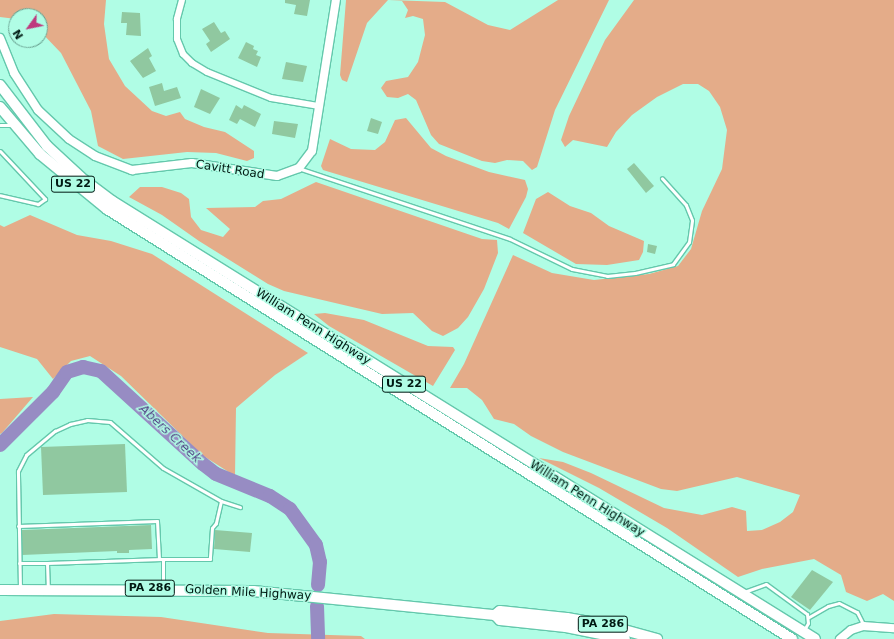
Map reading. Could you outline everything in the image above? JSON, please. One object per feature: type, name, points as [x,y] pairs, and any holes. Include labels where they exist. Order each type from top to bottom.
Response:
[{"type":"main road","name":"William Penn Highway","points":[[0,85],[47,146],[84,180],[112,201],[815,639]]},
{"type":"main road","name":"William Penn Highway","points":[[0,107],[14,126],[56,169],[112,213],[792,639]]},
{"type":"main road","name":"Golden Mile Highway","points":[[0,590],[48,588],[163,588],[253,591],[495,615],[500,620],[566,627],[625,639]]},
{"type":"main road","name":"Golden Mile Highway","points":[[495,615],[500,611],[580,620],[656,639]]},
{"type":"street","points":[[182,0],[176,19],[177,39],[183,54],[192,62],[207,72],[271,98],[318,106]]},
{"type":"street","points":[[299,168],[312,151],[336,0]]},
{"type":"street","name":"Cavitt Road","points":[[0,38],[14,73],[38,110],[69,139],[110,163],[132,170],[192,163],[268,176],[285,175],[299,168]]},
{"type":"street","points":[[840,639],[851,630],[863,626],[894,628]]},
{"type":"lane","points":[[0,125],[14,126]]},
{"type":"lane","points":[[0,151],[45,199],[38,204],[0,195]]},
{"type":"lane","points":[[299,168],[510,239],[572,269],[607,276],[635,273],[672,264],[689,242],[692,220],[686,205],[662,178]]},
{"type":"lane","points":[[20,589],[18,471],[26,455],[64,426],[87,420],[110,422],[163,468],[220,500],[240,508]]},
{"type":"lane","points":[[19,563],[210,559],[212,528],[216,523],[220,500]]},
{"type":"lane","points":[[18,526],[157,521],[163,588]]},
{"type":"lane","points":[[47,563],[48,588]]},
{"type":"lane","points":[[741,594],[766,584],[809,617]]},
{"type":"lane","points":[[803,632],[809,617],[828,606],[839,603],[858,612],[863,626]]},
{"type":"shaded area","points":[[0,0],[106,0],[104,24],[109,59],[125,86],[152,111],[166,116],[180,112],[185,119],[204,127],[225,132],[254,151],[254,158],[247,161],[216,153],[187,152],[123,159],[98,146],[91,111],[61,53],[48,39],[48,8],[8,8],[8,18],[0,17]]},
{"type":"shaded area","points":[[346,0],[388,0],[367,23],[347,82],[342,80],[340,75]]},
{"type":"shaded area","points":[[389,0],[445,2],[488,25],[510,30],[558,0],[609,0],[555,110],[537,167],[532,170],[523,161],[507,160],[495,163],[482,161],[439,144],[431,135],[416,100],[408,94],[398,98],[387,97],[381,88],[386,81],[408,77],[418,62],[425,35],[423,19],[413,16],[405,18],[408,10],[402,1]]},
{"type":"shaded area","points":[[634,0],[894,0],[894,601],[883,594],[867,601],[846,592],[841,575],[814,559],[762,569],[738,577],[667,528],[599,488],[539,458],[563,462],[591,473],[664,508],[702,515],[732,507],[746,511],[747,531],[762,530],[780,522],[793,512],[800,495],[737,477],[677,491],[661,489],[563,452],[531,436],[514,424],[494,419],[482,400],[467,388],[450,388],[464,364],[513,255],[552,273],[594,280],[649,274],[678,266],[691,249],[702,211],[722,169],[727,130],[720,107],[709,91],[698,84],[683,84],[657,97],[632,115],[616,132],[607,147],[573,140],[565,147],[561,140],[569,116],[605,40]]},
{"type":"shaded area","points":[[406,118],[431,148],[446,156],[489,172],[525,180],[528,189],[526,197],[509,229],[498,223],[323,170],[321,166],[330,139],[351,149],[375,150],[385,142],[395,120]]},
{"type":"shaded area","points":[[316,182],[482,239],[497,240],[498,253],[484,289],[468,317],[458,328],[443,336],[432,331],[413,313],[382,314],[284,291],[268,284],[199,241],[162,215],[129,197],[140,187],[162,187],[181,193],[189,199],[191,217],[201,230],[223,237],[230,229],[206,208],[255,207],[263,201],[281,199]]},
{"type":"shaded area","points":[[548,192],[570,206],[591,213],[609,226],[644,241],[643,252],[639,260],[607,265],[576,264],[523,233],[536,199]]},
{"type":"shaded area","points":[[30,215],[77,235],[111,241],[152,254],[308,353],[275,375],[236,408],[235,476],[202,455],[121,376],[90,356],[71,361],[53,379],[37,359],[0,347],[0,225],[4,227]]},
{"type":"shaded area","points":[[325,313],[364,320],[428,346],[453,347],[455,350],[433,386],[329,326],[314,314]]},
{"type":"shaded area","points":[[33,397],[2,433],[0,434],[0,399]]},
{"type":"shaded area","points":[[54,614],[161,617],[268,633],[361,636],[365,639],[0,639],[0,621]]},
{"type":"building","points":[[285,0],[310,0],[307,16],[294,14],[296,5],[285,3]]},
{"type":"building","points":[[122,12],[140,13],[141,36],[126,35],[127,23],[121,23]]},
{"type":"building","points":[[214,22],[221,33],[225,31],[230,39],[211,52],[206,44],[210,41],[202,29]]},
{"type":"building","points":[[246,42],[254,46],[253,49],[258,51],[256,55],[261,57],[257,67],[238,58]]},
{"type":"building","points":[[148,48],[152,56],[149,58],[156,71],[143,78],[130,61]]},
{"type":"building","points":[[286,62],[307,66],[303,82],[282,79]]},
{"type":"building","points":[[162,83],[164,91],[177,87],[181,98],[155,106],[149,87]]},
{"type":"building","points":[[201,89],[220,98],[210,114],[194,107]]},
{"type":"building","points":[[236,105],[242,109],[244,105],[261,114],[255,127],[240,119],[237,124],[229,120]]},
{"type":"building","points":[[371,118],[382,122],[378,134],[367,131]]},
{"type":"building","points":[[274,121],[298,124],[295,138],[272,134]]},
{"type":"building","points":[[634,163],[654,186],[646,193],[627,169]]},
{"type":"building","points":[[648,244],[657,246],[655,254],[647,252]]},
{"type":"building","points":[[125,444],[127,492],[43,495],[41,447]]},
{"type":"building","points":[[151,525],[152,549],[129,550],[129,553],[117,553],[117,551],[22,555],[22,530]]},
{"type":"building","points":[[215,530],[252,533],[250,552],[214,549]]},
{"type":"building","points":[[812,570],[833,582],[810,610],[791,597]]},
{"type":"waterway","name":"Abers Creek","points":[[0,445],[53,392],[67,372],[83,367],[101,371],[203,464],[216,474],[270,496],[290,509],[316,545],[320,562],[318,585]]},
{"type":"waterway","name":"Abers Creek","points":[[317,606],[318,639]]}]
